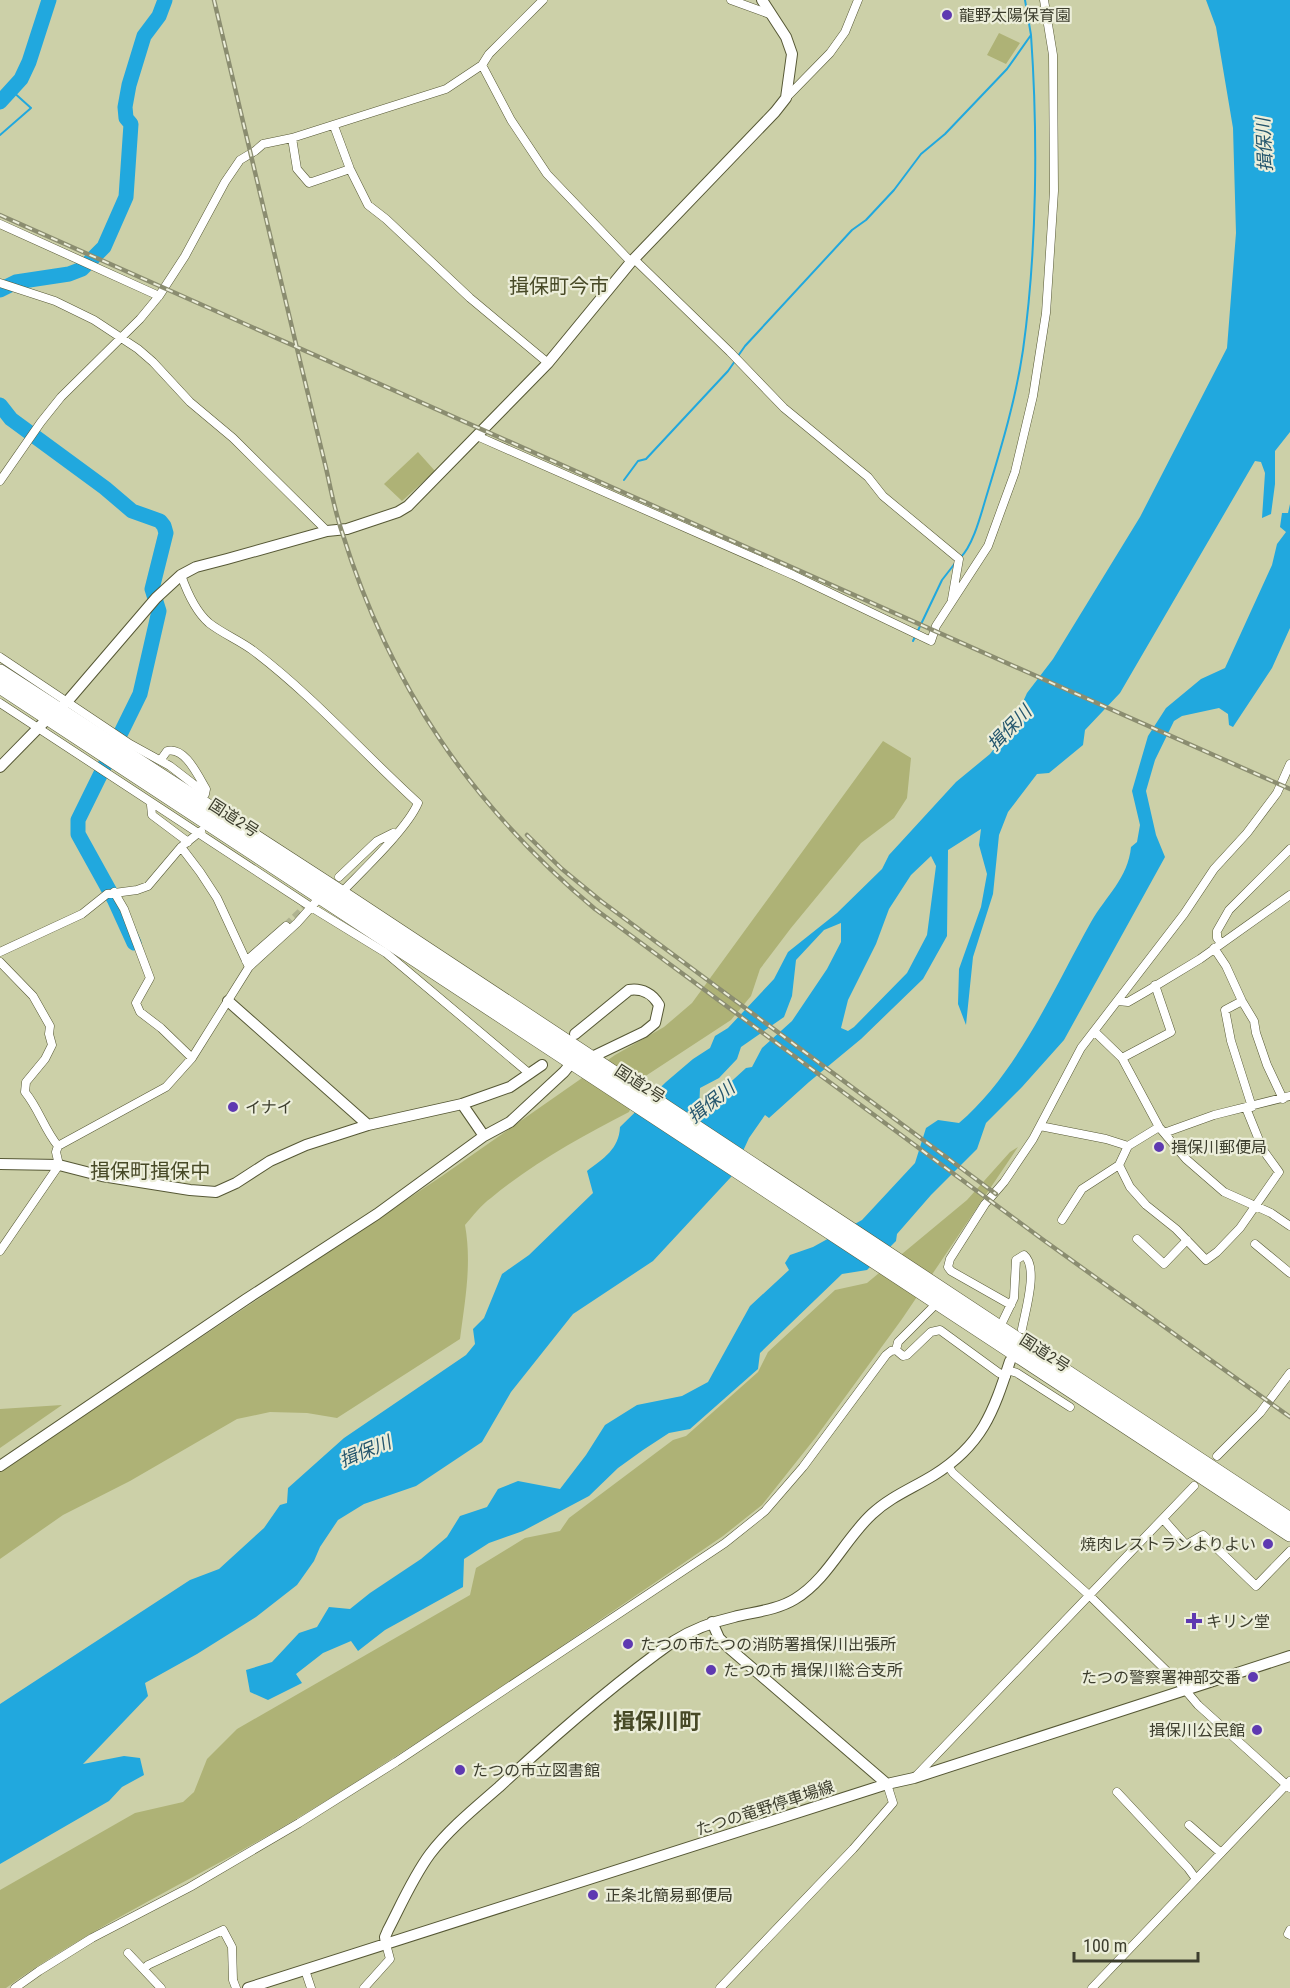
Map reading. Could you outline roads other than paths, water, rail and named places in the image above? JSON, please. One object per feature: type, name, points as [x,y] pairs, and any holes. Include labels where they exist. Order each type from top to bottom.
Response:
[{"type":"highway","name":"国道2号","points":[[0,672],[53,714],[120,757],[204,799],[595,1066],[925,1287],[999,1329],[1290,1520]]},
{"type":"highway","name":"国道2号","points":[[0,686],[53,714]]},
{"type":"highway","name":"国道2号","points":[[120,757],[203,828],[316,902],[573,1061],[595,1066]]},
{"type":"highway","name":"国道2号","points":[[925,1287],[937,1303],[1290,1534]]},
{"type":"street","points":[[0,480],[41,422],[62,397],[140,320],[159,296],[185,256],[225,182],[240,160],[263,144],[334,126],[446,89],[482,65],[489,54],[543,0]]},
{"type":"street","points":[[731,0],[772,15]]},
{"type":"street","points":[[762,0],[786,37],[792,54],[786,99]]},
{"type":"street","points":[[0,767],[53,714],[156,598],[182,575],[196,567],[327,531],[347,529],[398,512],[408,506],[548,363],[633,260],[830,52],[845,32],[858,0]]},
{"type":"street","points":[[477,436],[793,575],[931,641],[936,626],[988,546],[1015,472],[1033,396],[1046,313],[1054,191],[1053,55],[1044,0]]},
{"type":"street","points":[[482,65],[511,120],[547,174],[730,352],[784,408],[868,477],[883,496],[959,559],[951,603]]},
{"type":"street","points":[[334,126],[350,169],[368,205],[470,298],[548,363]]},
{"type":"street","points":[[292,138],[297,169],[309,183],[350,169]]},
{"type":"street","points":[[0,224],[159,296]]},
{"type":"street","points":[[7,284],[55,301],[94,320],[121,337],[153,362],[190,402],[233,438],[327,531]]},
{"type":"street","points":[[182,575],[195,606],[208,622],[256,652],[344,730],[382,771],[418,803],[414,812],[341,893]]},
{"type":"street","points":[[0,657],[53,714],[120,757]]},
{"type":"street","points":[[0,703],[53,714]]},
{"type":"street","points":[[162,758],[166,751],[171,749],[177,751],[191,766],[206,789],[204,799]]},
{"type":"street","points":[[1011,1305],[951,1271],[948,1267],[950,1258],[985,1204],[1024,1153],[1081,1048],[1184,914],[1214,869],[1277,793],[1290,764]]},
{"type":"street","points":[[151,805],[152,815],[184,844],[218,898],[248,964]]},
{"type":"street","points":[[0,952],[82,914],[107,894],[137,890],[148,886],[184,844],[203,828]]},
{"type":"street","points":[[339,877],[377,841],[397,831]]},
{"type":"street","points":[[1040,1126],[1128,1146],[1162,1130],[1287,1098],[1267,1065],[1254,1021],[1242,1001],[1217,946],[1216,938],[1217,931],[1229,910],[1290,849]]},
{"type":"street","points":[[114,892],[124,909],[150,978],[136,1003],[140,1012],[161,1028],[192,1058]]},
{"type":"street","points":[[1118,1001],[1128,1002],[1217,946],[1290,895]]},
{"type":"street","points":[[248,964],[297,923],[316,902],[386,953],[530,1074]]},
{"type":"street","points":[[0,1251],[59,1166],[56,1152],[58,1146],[166,1086],[192,1058],[248,964],[286,926]]},
{"type":"street","points":[[0,962],[33,996],[50,1026],[49,1034],[52,1045],[45,1059],[26,1082],[25,1092],[36,1104],[48,1134],[58,1146]]},
{"type":"street","points":[[1122,1058],[1171,1032],[1155,985]]},
{"type":"street","points":[[575,1034],[629,990],[646,992],[655,998],[659,1005],[654,1023],[595,1066]]},
{"type":"street","points":[[228,1001],[368,1125]]},
{"type":"street","points":[[1119,1165],[1130,1187],[1146,1205],[1176,1229],[1206,1260],[1240,1228],[1279,1172],[1263,1150],[1231,1041],[1225,1010],[1242,1001]]},
{"type":"street","points":[[1094,1031],[1122,1058],[1162,1130],[1186,1159],[1224,1192],[1256,1205],[1290,1226]]},
{"type":"street","points":[[0,1466],[244,1300],[377,1214],[484,1136],[510,1122],[573,1061]]},
{"type":"street","points":[[0,1164],[59,1166],[102,1176],[216,1192],[236,1183],[270,1161],[306,1145],[368,1125],[462,1104],[510,1087],[542,1065]]},
{"type":"street","points":[[462,1104],[484,1136]]},
{"type":"street","points":[[1062,1220],[1082,1189],[1119,1165],[1128,1146]]},
{"type":"street","points":[[1137,1239],[1164,1264],[1187,1240]]},
{"type":"street","points":[[1255,1244],[1290,1273]]},
{"type":"street","points":[[999,1329],[1014,1298],[1016,1260],[1024,1255],[1031,1264],[1030,1293],[1022,1329]]},
{"type":"street","points":[[896,1350],[898,1342],[937,1303]]},
{"type":"street","points":[[896,1350],[903,1356],[907,1355],[931,1332],[940,1330],[999,1373],[1008,1369],[1017,1373],[1070,1407]]},
{"type":"street","points":[[15,1988],[92,1938],[190,1887],[299,1823],[406,1755],[725,1543],[765,1510],[804,1467],[886,1356],[896,1350]]},
{"type":"street","points":[[364,1988],[390,1959],[385,1938],[388,1930],[412,1882],[430,1853],[447,1835],[574,1719],[674,1641],[712,1622],[764,1611],[795,1599],[817,1580],[873,1513],[948,1466],[973,1443],[985,1427],[1008,1369]]},
{"type":"street","points":[[1217,1456],[1260,1413],[1290,1373]]},
{"type":"street","points":[[948,1466],[970,1489],[1090,1596],[1186,1690],[1198,1705],[1289,1784],[1196,1879],[1097,1986]]},
{"type":"street","points":[[914,1778],[1194,1486]]},
{"type":"street","points":[[1163,1519],[1186,1545],[1203,1535],[1256,1587],[1290,1551]]},
{"type":"street","points":[[712,1622],[719,1638],[729,1648],[887,1784],[893,1803],[853,1849],[720,1988]]},
{"type":"street","name":"たつの竜野停車場線","points":[[248,1988],[887,1784],[914,1778],[1290,1656]]},
{"type":"street","points":[[1117,1792],[1196,1879]]},
{"type":"street","points":[[1189,1825],[1221,1853]]},
{"type":"street","points":[[144,1969],[148,1965],[223,1930],[232,1947],[233,1980],[236,1988]]},
{"type":"street","points":[[1290,1930],[1288,1934],[1290,1935]]},
{"type":"street","points":[[128,1953],[161,1988]]},
{"type":"street","points":[[305,1970],[311,1988]]},
{"type":"water","name":"揖保川","points":[[1206,0],[1290,0],[1290,432],[1275,451],[1275,484],[1271,514],[1262,518],[1265,473],[1261,462],[1255,461],[1120,693],[1085,730],[1083,745],[1049,773],[1037,774],[1008,812],[999,835],[993,894],[973,957],[966,1025],[958,1004],[959,969],[981,907],[987,874],[979,845],[981,829],[948,850],[947,936],[923,979],[861,1039],[769,1118],[765,1115],[749,1138],[731,1177],[653,1261],[573,1314],[511,1392],[482,1442],[416,1486],[364,1504],[338,1520],[297,1585],[256,1617],[145,1683],[148,1696],[83,1764],[124,1756],[140,1758],[144,1775],[122,1787],[109,1801],[0,1864],[0,1704],[190,1580],[219,1569],[264,1528],[280,1505],[287,1503],[288,1488],[344,1438],[466,1355],[475,1344],[473,1329],[484,1318],[502,1274],[529,1255],[593,1193],[587,1171],[614,1147],[620,1127],[666,1082],[710,1048],[715,1036],[728,1028],[774,979],[788,952],[837,913],[882,869],[889,855],[956,782],[990,754],[1013,724],[1027,693],[1053,659],[1140,517],[1227,348],[1236,233],[1233,128],[1216,27]],"holes":[[[931,856],[936,866],[927,935],[907,973],[854,1027],[848,1031],[841,1028],[848,1000],[876,944],[889,909],[911,875]],[[841,923],[841,942],[827,969],[792,1021],[762,1048],[752,1067],[746,1068],[699,1111],[700,1088],[719,1078],[737,1059],[741,1047],[784,1017],[792,996],[796,960],[824,930]]]},
{"type":"water","points":[[1290,504],[1290,628],[1272,668],[1233,727],[1229,725],[1228,714],[1219,708],[1182,716],[1174,721],[1155,760],[1146,791],[1156,835],[1165,857],[1064,1040],[986,1123],[977,1149],[931,1195],[897,1234],[896,1241],[867,1270],[842,1274],[760,1353],[758,1369],[690,1429],[669,1433],[643,1450],[618,1468],[589,1496],[523,1531],[489,1543],[464,1559],[463,1587],[385,1630],[358,1651],[351,1641],[323,1653],[296,1674],[302,1683],[268,1700],[250,1692],[246,1670],[272,1662],[299,1633],[317,1627],[329,1607],[350,1609],[421,1559],[447,1537],[460,1516],[487,1507],[498,1489],[518,1481],[560,1489],[605,1425],[637,1405],[682,1396],[708,1382],[750,1306],[789,1270],[785,1263],[790,1255],[813,1247],[862,1220],[915,1163],[926,1128],[938,1120],[959,1123],[980,1103],[999,1080],[1033,1029],[1091,922],[1126,868],[1131,847],[1137,842],[1140,825],[1132,791],[1148,736],[1166,708],[1201,679],[1225,668],[1272,565],[1277,544],[1286,532],[1280,527],[1282,513],[1288,513]]},
{"type":"waterway","points":[[0,102],[21,79],[29,62],[49,0]]},
{"type":"waterway","points":[[0,290],[16,282],[69,274],[82,269],[104,247],[126,197],[131,124],[126,118],[125,107],[129,85],[144,36],[159,16],[165,0]]},
{"type":"waterway","points":[[738,356],[852,230],[866,220],[894,190],[921,154],[945,134],[1007,69],[1031,35],[1025,0]]},
{"type":"waterway","points":[[960,558],[969,545],[983,508],[1017,386],[1023,350],[1034,233],[1035,113],[1031,35]]},
{"type":"waterway","points":[[0,135],[31,108],[11,90]]},
{"type":"waterway","points":[[624,480],[638,461],[646,459],[735,361]]},
{"type":"waterway","points":[[0,405],[11,419],[105,488],[132,511],[160,521],[166,533],[152,589],[159,611],[140,694],[78,820],[78,834],[114,899],[134,943]]},
{"type":"waterway","points":[[913,641],[942,580],[956,562]]},
{"type":"tunnel","points":[[286,926],[311,902]]},
{"type":"railway","points":[[214,0],[342,532],[384,642],[440,740],[474,785],[510,828],[551,870],[595,909],[1042,1239],[1290,1417]]},
{"type":"railway","points":[[0,215],[1290,789]]},
{"type":"railway","points":[[527,835],[562,869],[601,901],[996,1194]]},
{"type":"place","name":"龍野太陽保育園","points":[[947,15]]},
{"type":"place","name":"イナイ","points":[[233,1107]]},
{"type":"place","name":"揖保川郵便局","points":[[1159,1147]]},
{"type":"place","name":"焼肉レストランよりよい","points":[[1268,1544]]},
{"type":"place","name":"キリン堂","points":[[1194,1621]]},
{"type":"place","name":"たつの市たつの消防署揖保川出張所","points":[[628,1644]]},
{"type":"place","name":"たつの市 揖保川総合支所","points":[[711,1670]]},
{"type":"place","name":"たつの警察署神部交番","points":[[1253,1677]]},
{"type":"place","name":"揖保川公民館","points":[[1257,1730]]},
{"type":"place","name":"たつの市立図書館","points":[[460,1770]]},
{"type":"place","name":"正条北簡易郵便局","points":[[593,1895]]},
{"type":"district","name":"揖保町今市","points":[[559,286]]},
{"type":"district","name":"揖保町揖保中","points":[[150,1171]]},
{"type":"district","name":"揖保川町","points":[[657,1721]]}]
